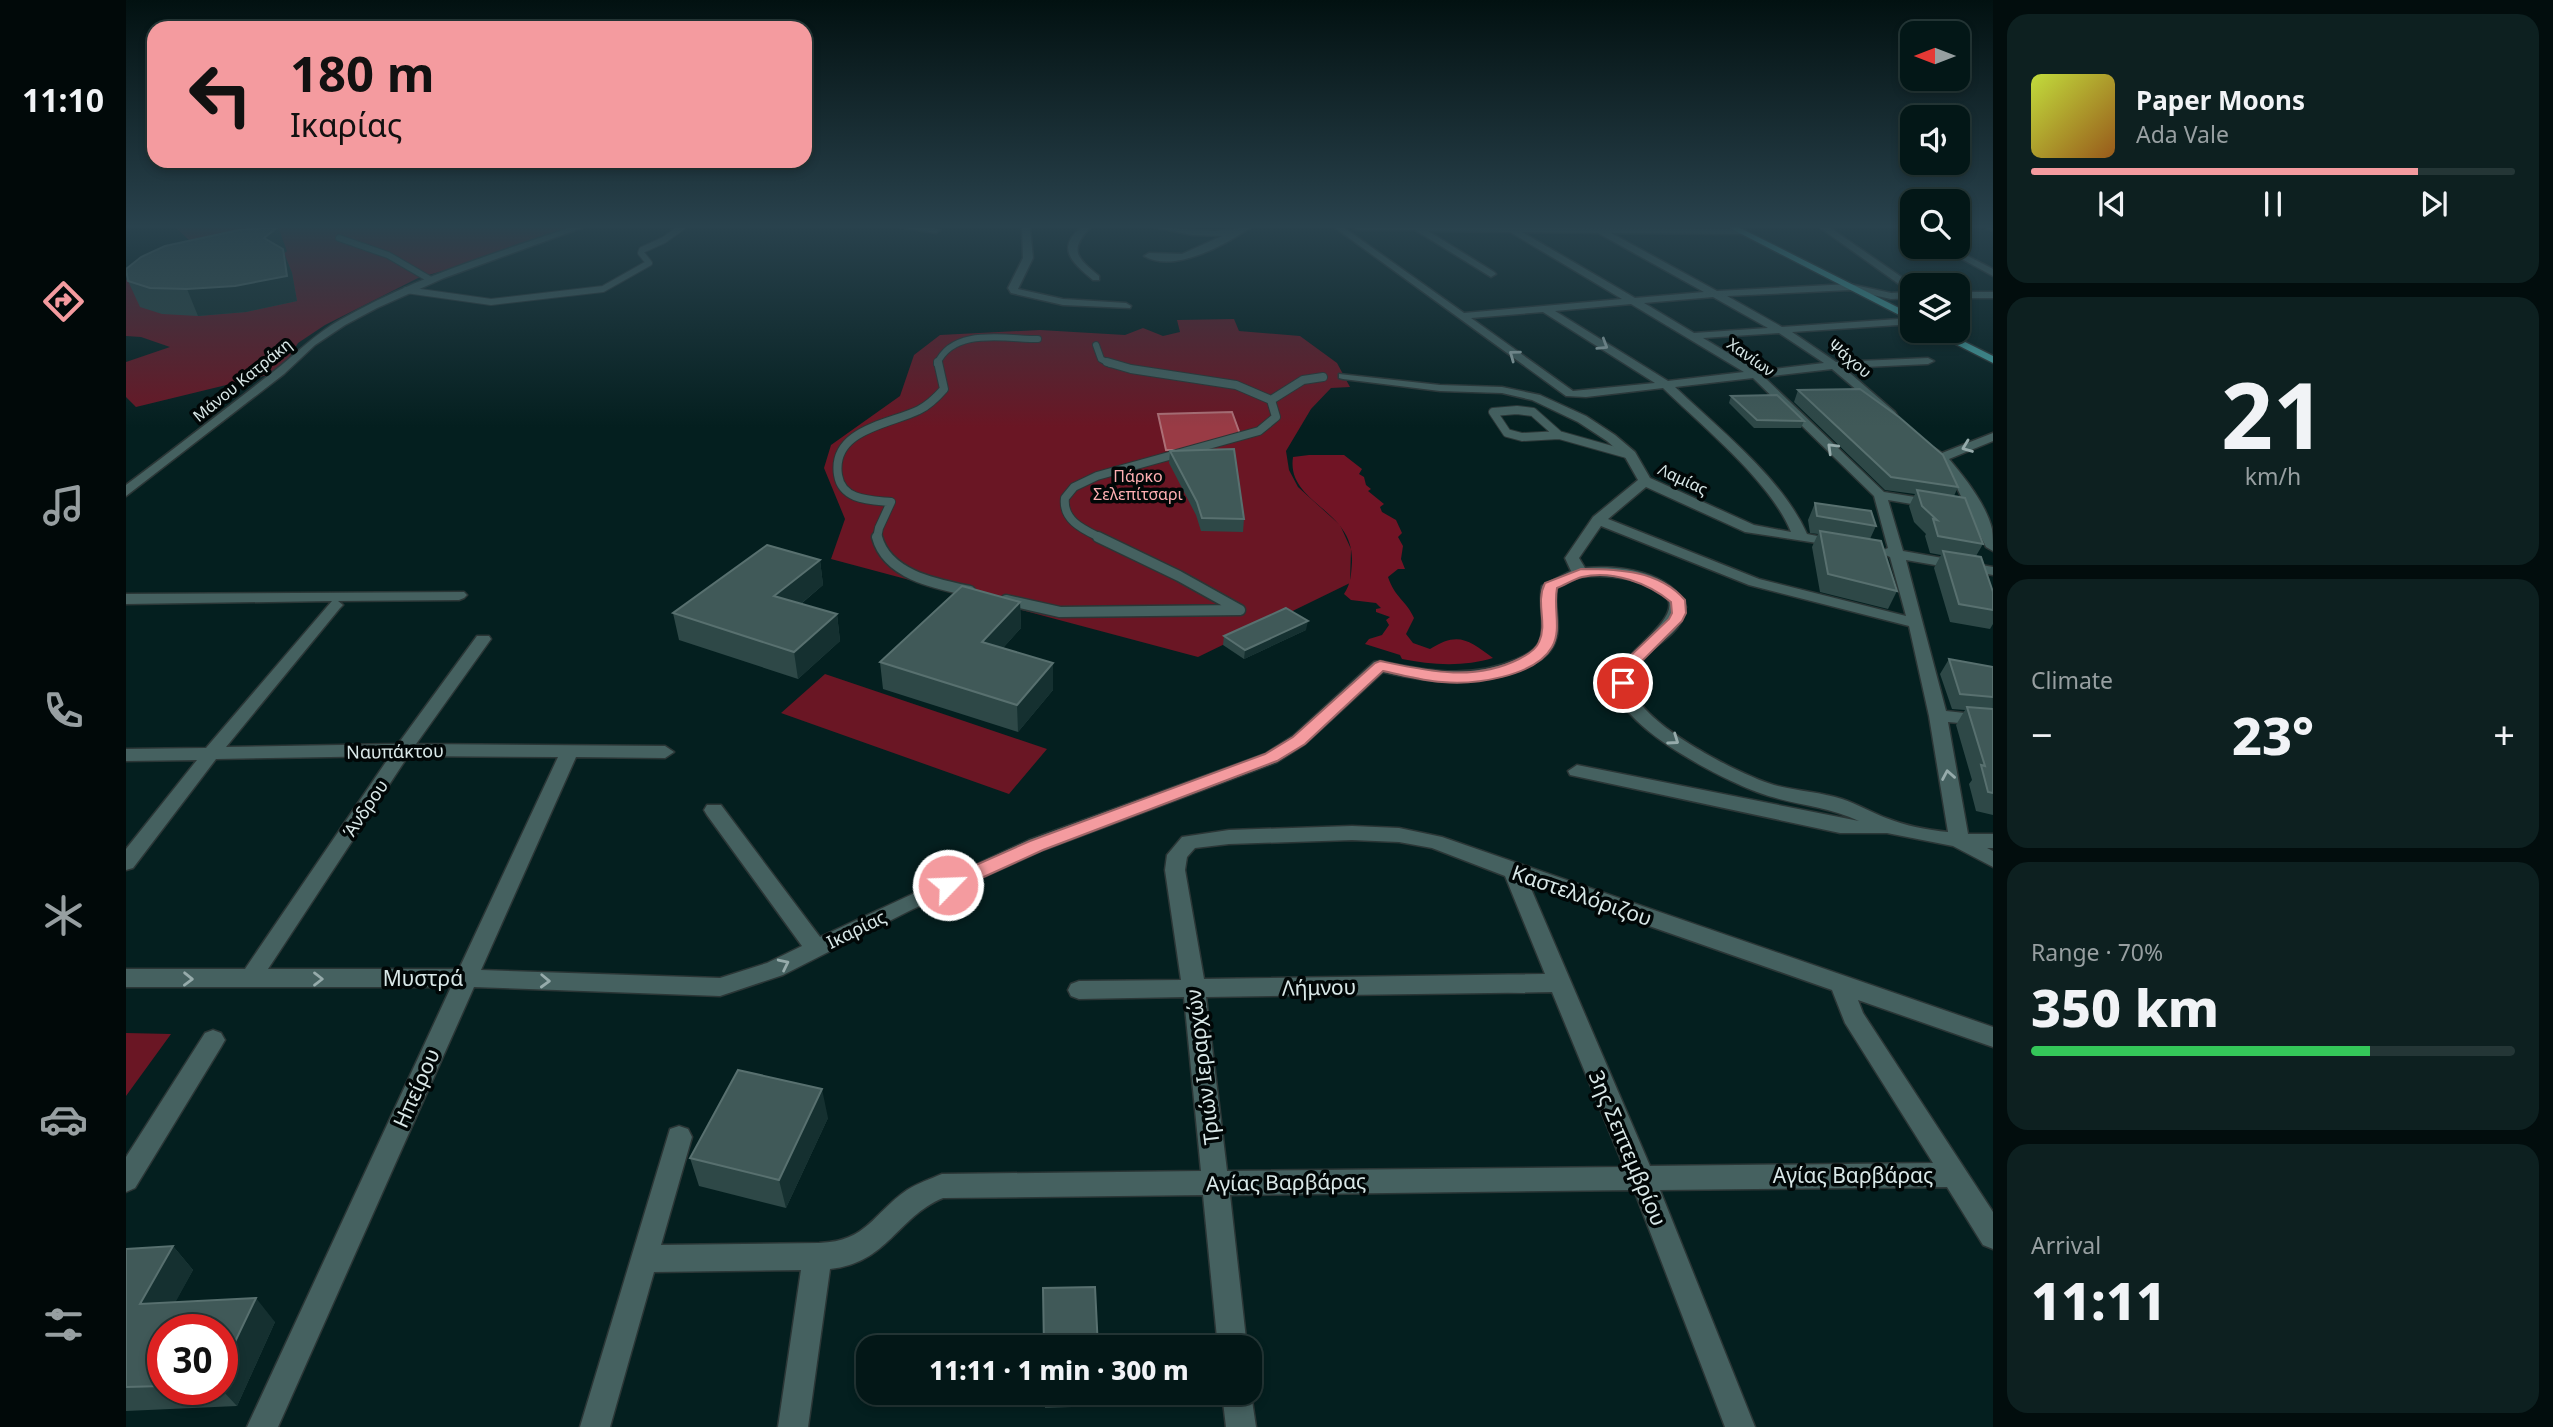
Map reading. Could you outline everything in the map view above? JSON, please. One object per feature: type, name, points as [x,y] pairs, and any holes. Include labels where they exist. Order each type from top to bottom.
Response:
[{"type":"main road","points":[[1863,294],[1900,313]]},
{"type":"main road","points":[[1886,294],[1900,300]]},
{"type":"main road","points":[[1970,336],[1993,347]]},
{"type":"main road","points":[[1959,343],[1993,360]]},
{"type":"street","name":"Μάνου Κατράκη","points":[[126,492],[299,357],[307,345],[352,317],[399,294]]},
{"type":"street","points":[[1029,294],[1063,302],[1126,306]]},
{"type":"street","points":[[1430,294],[1570,394],[1834,365],[1928,361]]},
{"type":"street","name":"Χανίων","points":[[1618,294],[1754,373],[1880,495]]},
{"type":"street","name":"Ψάχου","points":[[1714,294],[1783,330],[1834,365],[1902,424]]},
{"type":"street","points":[[1461,316],[1722,294]]},
{"type":"street","points":[[1880,294],[1900,296]]},
{"type":"street","points":[[1970,295],[1993,295]]},
{"type":"street","points":[[1545,309],[1665,384],[1740,456],[1790,512],[1801,538]]},
{"type":"street","points":[[1691,337],[1900,321]]},
{"type":"street","name":"Λαμίας","points":[[1343,376],[1440,388],[1502,390],[1536,397],[1582,419],[1611,438],[1630,455],[1645,481],[1736,524],[1993,571]]},
{"type":"street","points":[[1940,458],[1993,437]]},
{"type":"street","points":[[1921,441],[1940,458],[1978,511],[1993,547]]},
{"type":"street","points":[[1645,481],[1598,520],[1572,558],[1581,573],[1615,573],[1641,578],[1657,584],[1678,600],[1679,613],[1674,621],[1631,664],[1625,674],[1623,683],[1627,699],[1648,721],[1695,754],[1768,790],[1831,803],[1854,810],[1887,826],[1960,842],[1993,841]]},
{"type":"street","points":[[1960,842],[1938,716],[1916,623],[1880,495],[1978,511],[1993,509]]},
{"type":"street","points":[[1598,520],[1754,582],[1916,623]]},
{"type":"street","name":"Ικαρίας","points":[[720,987],[775,970],[816,948],[1036,845],[1271,758],[1299,740],[1380,666],[1441,678],[1476,677],[1507,671],[1533,658],[1545,646],[1550,630],[1546,603],[1550,586],[1581,573]]},
{"type":"street","points":[[126,598],[459,595]]},
{"type":"street","points":[[126,863],[334,605]]},
{"type":"street","name":"Άνδρου","points":[[250,979],[403,750],[482,639]]},
{"type":"street","points":[[1938,716],[1993,721]]},
{"type":"street","name":"Ναυπάκτου","points":[[126,755],[403,750],[664,752]]},
{"type":"street","name":"Ηπείρου","points":[[262,1427],[570,750]]},
{"type":"street","points":[[1577,771],[1840,826],[1887,826]]},
{"type":"street","points":[[714,810],[816,948]]},
{"type":"street","name":"Καστελλόριζου","points":[[1175,870],[1177,855],[1189,842],[1229,836],[1352,833],[1399,835],[1436,842],[1993,1037]]},
{"type":"street","points":[[1960,842],[1993,860]]},
{"type":"street","name":"Τριών Ιεραρχών","points":[[1175,870],[1194,989],[1232,1335]]},
{"type":"street","name":"3ης Σεπτεμβρίου","points":[[1513,871],[1641,1176],[1740,1427]]},
{"type":"street","name":"Μυστρά","points":[[126,978],[466,978],[720,987]]},
{"type":"street","name":"Λήμνου","points":[[1079,990],[1559,983]]},
{"type":"street","points":[[1842,986],[1853,1016],[1993,1236]]},
{"type":"street","points":[[126,1180],[213,1040]]},
{"type":"street","points":[[594,1427],[679,1137]]},
{"type":"street","name":"Αγίας Βαρβάρας","points":[[645,1259],[818,1256],[850,1252],[874,1240],[908,1203],[925,1191],[942,1186],[1641,1176],[1952,1175]]},
{"type":"street","points":[[793,1427],[818,1256]]},
{"type":"street","points":[[1238,1405],[1241,1427]]},
{"type":"lane","points":[[431,294],[491,302],[563,294]]},
{"type":"lane","points":[[976,593],[921,577],[899,568],[885,557],[880,552],[877,535],[891,502],[866,500],[850,495],[840,484],[837,469],[842,453],[854,434],[906,416],[934,400],[944,389],[943,376],[937,363],[942,351],[958,342],[975,338],[1038,339]]},
{"type":"lane","points":[[998,598],[1060,612],[1240,610],[1179,576],[1080,528],[1067,517],[1064,502],[1076,486],[1100,475],[1194,452],[1261,430],[1276,417],[1276,410],[1270,400],[1259,392],[1238,385],[1112,366],[1101,359],[1096,345]]},
{"type":"lane","points":[[1270,400],[1303,380],[1323,377]]},
{"type":"lane","points":[[1559,435],[1534,412],[1493,412],[1507,433],[1522,437],[1559,435],[1630,455]]},
{"type":"green space","points":[[126,294],[387,294],[325,325],[298,343],[280,372],[136,407],[126,397],[126,362],[170,347],[141,337],[126,336]]},
{"type":"green space","name":"Πάρκο Σελεπίτσαρι","points":[[1234,319],[1239,331],[1300,336],[1337,363],[1350,387],[1331,388],[1311,409],[1286,451],[1289,470],[1298,487],[1340,525],[1351,549],[1350,583],[1198,657],[831,559],[845,519],[824,468],[831,445],[900,396],[914,355],[940,335],[1040,330],[1125,335],[1143,328],[1163,336],[1180,332],[1177,320]]},
{"type":"green space","points":[[825,674],[1047,749],[1009,794],[781,713]]},
{"type":"green space","points":[[126,1033],[171,1034],[126,1096]]},
{"type":"shaded area","points":[[1232,412],[1240,434],[1182,450],[1166,450],[1158,414]]},
{"type":"shaded area","points":[[1344,455],[1362,469],[1359,474],[1371,489],[1368,491],[1384,504],[1380,507],[1382,512],[1396,520],[1402,533],[1398,537],[1403,546],[1401,559],[1405,569],[1398,569],[1388,577],[1414,618],[1406,634],[1413,643],[1430,649],[1448,640],[1463,640],[1493,658],[1459,664],[1424,663],[1402,659],[1400,655],[1365,644],[1369,639],[1382,635],[1389,625],[1386,620],[1390,617],[1376,612],[1376,609],[1381,608],[1376,603],[1351,600],[1344,594],[1351,575],[1350,544],[1343,529],[1309,497],[1294,473],[1293,457]]},
{"type":"building","points":[[1860,389],[1899,417],[1943,455],[1958,487],[1891,477],[1798,390]]},
{"type":"building","points":[[1777,395],[1804,421],[1757,420],[1731,396]]},
{"type":"building","points":[[1234,449],[1244,519],[1202,518],[1197,502],[1170,451]]},
{"type":"building","points":[[1917,490],[1965,498],[1983,544],[1938,536],[1933,519],[1937,520],[1922,506]]},
{"type":"building","points":[[1815,503],[1871,511],[1876,526],[1817,516]]},
{"type":"building","points":[[1820,531],[1881,541],[1897,591],[1828,574]]},
{"type":"building","points":[[767,545],[820,560],[774,596],[837,614],[794,652],[673,613]]},
{"type":"building","points":[[1943,551],[1981,557],[1993,592],[1993,610],[1959,604]]},
{"type":"building","points":[[962,586],[1020,602],[982,642],[1053,663],[1017,705],[880,662]]},
{"type":"building","points":[[1286,608],[1308,621],[1245,650],[1224,636]]},
{"type":"building","points":[[1949,659],[1993,667],[1993,697],[1960,694]]},
{"type":"building","points":[[1967,707],[1993,709],[1993,793],[1988,792],[1981,765],[1985,766]]},
{"type":"building","points":[[738,1070],[822,1089],[779,1180],[690,1158]]},
{"type":"building","points":[[173,1246],[140,1304],[256,1298],[238,1336],[238,1314],[147,1314],[147,1386],[126,1387],[126,1249]]},
{"type":"building","points":[[1095,1287],[1097,1335],[1044,1335],[1043,1288]]},
{"type":"route","points":[[948,885],[1036,845],[1271,758],[1299,740],[1380,666],[1441,678],[1476,677],[1507,671],[1533,658],[1545,646],[1550,630],[1546,603],[1550,586],[1564,578],[1581,573],[1603,572],[1641,578],[1657,584],[1678,600],[1679,613],[1674,621],[1631,664],[1623,683]]}]
